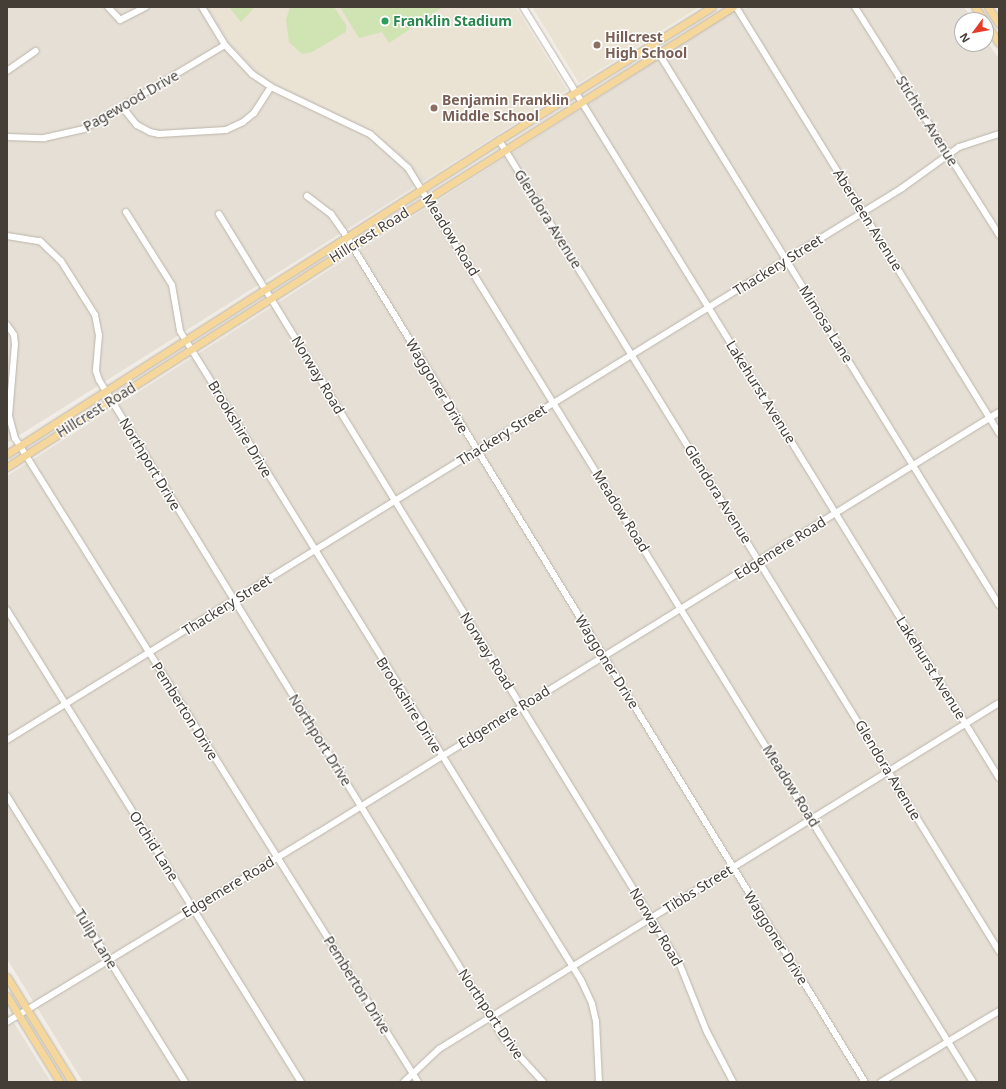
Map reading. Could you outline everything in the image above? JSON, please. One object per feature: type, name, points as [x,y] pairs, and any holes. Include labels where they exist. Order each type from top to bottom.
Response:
[{"type":"main road","name":"Hillcrest Road","points":[[7,467],[271,298],[422,189],[712,7]]},
{"type":"main road","name":"Hillcrest Road","points":[[7,454],[265,289],[428,198],[733,7]]},
{"type":"main road","points":[[988,7],[999,24]]},
{"type":"main road","points":[[7,977],[72,1082]]},
{"type":"main road","points":[[7,996],[60,1082]]},
{"type":"street","points":[[108,7],[114,17],[125,20],[146,7]]},
{"type":"street","name":"Meadow Road","points":[[202,7],[225,45],[249,71],[271,87],[370,134],[400,159],[422,189],[682,608],[973,1082]]},
{"type":"street","name":"Lakehurst Avenue","points":[[522,7],[576,92],[999,778]]},
{"type":"street","name":"Aberdeen Avenue","points":[[736,7],[999,434]]},
{"type":"street","name":"Stichter Avenue","points":[[855,7],[999,235]]},
{"type":"street","name":"Mimosa Lane","points":[[653,44],[999,605]]},
{"type":"street","name":"Pagewood Drive","points":[[7,137],[44,138],[76,131],[123,108],[225,45]]},
{"type":"street","points":[[7,71],[36,50]]},
{"type":"street","points":[[123,108],[137,126],[159,134],[226,130],[243,122],[254,113],[271,87]]},
{"type":"street","name":"Thackery Street","points":[[7,740],[786,260],[915,179],[948,154],[972,141],[999,134]]},
{"type":"street","name":"Glendora Avenue","points":[[499,140],[889,771],[999,952]]},
{"type":"street","name":"Waggoner Drive","points":[[307,196],[331,214],[350,241],[865,1082]]},
{"type":"street","name":"Brookshire Drive","points":[[126,212],[172,285],[176,320],[185,340],[586,990],[596,1021],[599,1082]]},
{"type":"street","name":"Norway Road","points":[[219,214],[680,965],[707,1032],[733,1082]]},
{"type":"street","points":[[7,236],[40,241],[62,261],[95,315],[99,335],[96,371],[106,391]]},
{"type":"street","name":"Pemberton Drive","points":[[7,325],[14,335],[15,344],[8,416],[20,446],[418,1082]]},
{"type":"street","name":"Northport Drive","points":[[106,391],[490,1017],[519,1058],[542,1082]]},
{"type":"street","name":"Edgemere Road","points":[[7,1022],[759,561],[999,412]]},
{"type":"street","name":"Orchid Lane","points":[[7,610],[301,1082]]},
{"type":"street","name":"Tibbs Street","points":[[404,1082],[412,1072],[439,1049],[999,703]]},
{"type":"street","name":"Tulip Lane","points":[[7,796],[185,1082]]},
{"type":"street","points":[[881,1082],[999,1011]]},
{"type":"shaded area","points":[[7,7],[210,7],[230,40],[260,71],[279,84],[367,126],[406,156],[427,179],[7,443]]},
{"type":"shaded area","name":"Benjamin Franklin Middle School","points":[[210,7],[516,7],[567,90],[427,179],[406,156],[367,126],[279,84],[260,71],[230,40]]},
{"type":"shaded area","name":"Hillcrest High School","points":[[532,7],[699,7],[579,83]]},
{"type":"shaded area","points":[[740,7],[964,7],[967,12],[954,12],[954,52],[994,52],[999,59],[999,1082],[83,1082],[7,959],[7,476]]},
{"type":"shaded area","points":[[8,1013],[51,1082],[7,1082]]},
{"type":"green space","points":[[229,7],[255,7],[241,22]]},
{"type":"green space","points":[[290,7],[334,7],[346,25],[346,32],[312,52],[302,54],[289,42],[286,20]]},
{"type":"green space","name":"Franklin Stadium","points":[[340,7],[443,7],[389,43],[382,32],[359,38]]},
{"type":"place","name":"Franklin Stadium","points":[[385,21]]},
{"type":"place","name":"Hillcrest High School","points":[[597,45]]},
{"type":"place","name":"Benjamin Franklin Middle School","points":[[434,108]]}]
